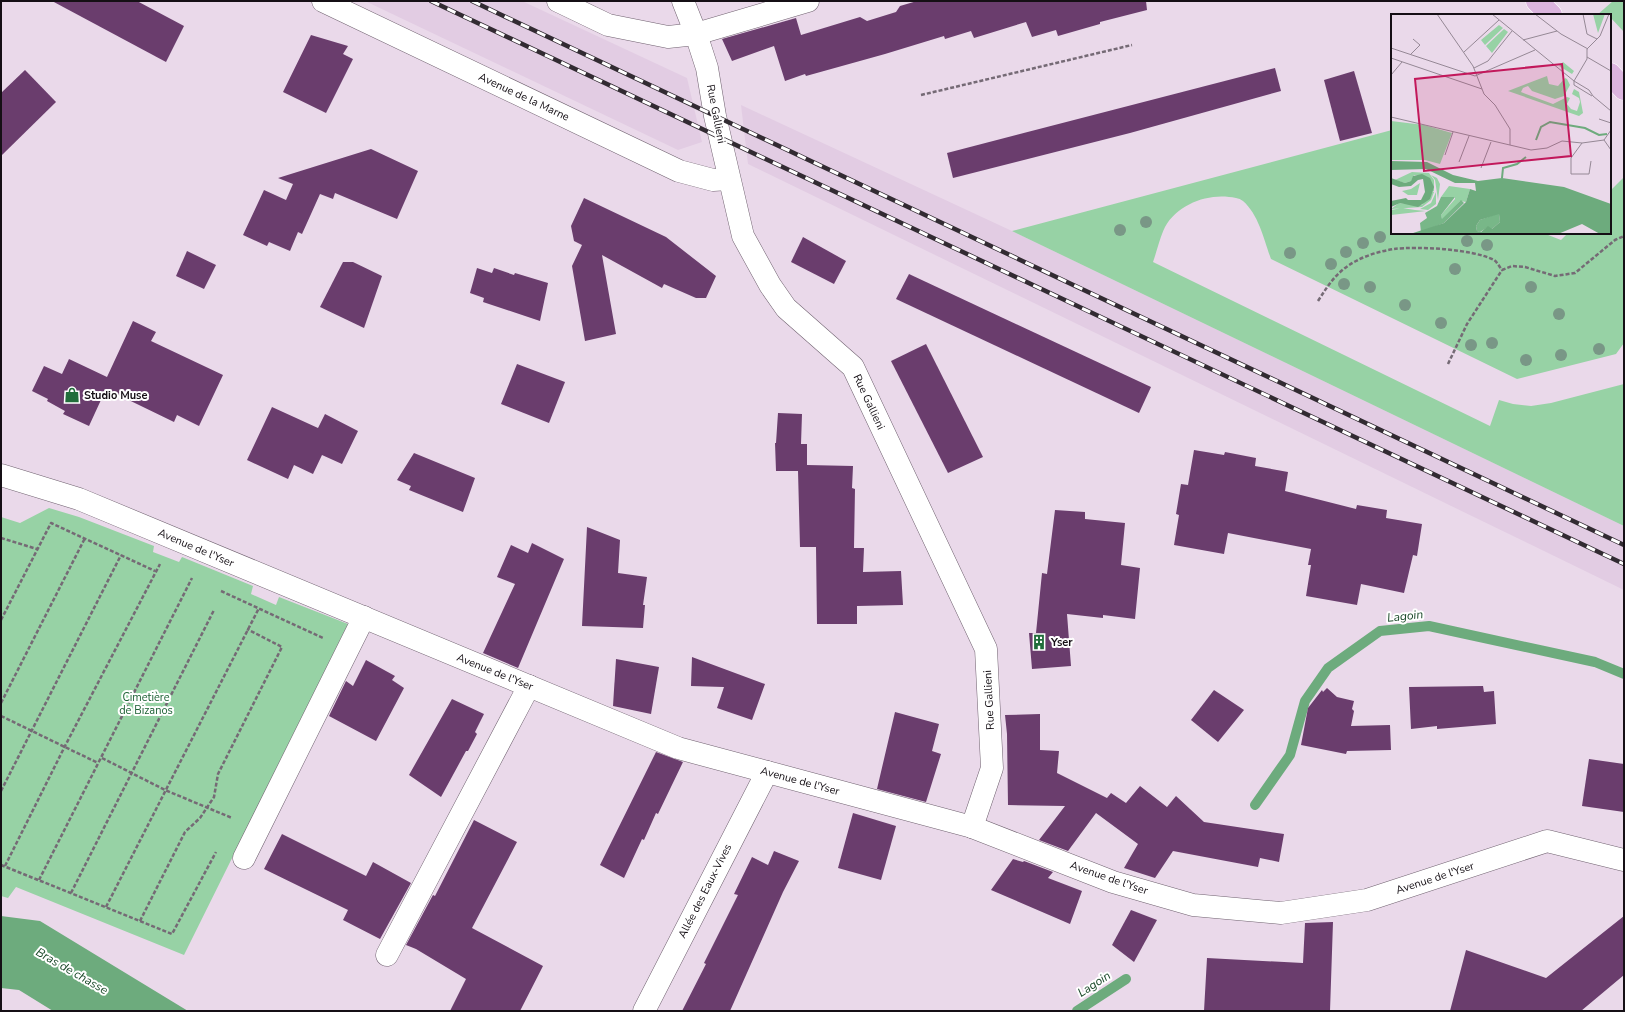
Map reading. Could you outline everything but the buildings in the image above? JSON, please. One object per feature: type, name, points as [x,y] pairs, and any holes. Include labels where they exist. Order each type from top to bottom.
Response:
[{"type":"main road","points":[[1537,1],[1550,14]]},
{"type":"main road","points":[[1611,75],[1624,89]]},
{"type":"street","name":"Avenue de la Marne","points":[[323,1],[679,171],[713,180],[729,179]]},
{"type":"street","points":[[558,1],[608,25],[668,37],[696,34],[808,1]]},
{"type":"street","name":"Rue Gallieni","points":[[683,1],[707,68],[715,116],[743,236],[770,285],[786,308],[853,367],[986,649],[992,768],[972,827]]},
{"type":"street","name":"Avenue de l'Yser","points":[[1,475],[79,499],[678,748],[972,827],[1113,882],[1193,904],[1281,913],[1367,900],[1547,841],[1624,860]]},
{"type":"street","points":[[244,858],[364,618]]},
{"type":"street","points":[[387,956],[528,686]]},
{"type":"street","name":"Allée des Eaux-Vives","points":[[644,1011],[767,772]]},
{"type":"path","points":[[921,95],[1132,45]]},
{"type":"path","points":[[1448,364],[1467,324],[1502,270],[1512,266],[1525,267],[1554,276],[1575,273],[1615,240],[1624,236]]},
{"type":"path","points":[[1318,301],[1333,277],[1343,269],[1366,256],[1394,249],[1410,248],[1447,250],[1481,255],[1496,261],[1502,270]]},
{"type":"path","points":[[1,620],[51,524],[155,571]]},
{"type":"path","points":[[1,538],[37,549]]},
{"type":"path","points":[[1,703],[84,538]]},
{"type":"path","points":[[1,791],[121,555]]},
{"type":"path","points":[[5,866],[155,571],[159,564],[166,566]]},
{"type":"path","points":[[186,575],[199,581]]},
{"type":"path","points":[[39,880],[192,578]]},
{"type":"path","points":[[219,590],[325,639]]},
{"type":"path","points":[[106,907],[259,608]]},
{"type":"path","points":[[71,893],[214,610]]},
{"type":"path","points":[[140,921],[185,832],[200,818],[214,797],[218,774],[282,647],[247,629]]},
{"type":"path","points":[[1,716],[98,763]]},
{"type":"path","points":[[102,758],[166,790],[233,818],[230,825]]},
{"type":"path","points":[[1,865],[172,934],[219,846]]},
{"type":"shaded area","points":[[365,1],[522,1],[687,78],[702,142],[678,150]]},
{"type":"shaded area","points":[[741,105],[1012,231],[1624,526],[1624,590],[748,164]]},
{"type":"green space","points":[[1613,1],[1624,1],[1624,32],[1611,18],[1611,14],[1598,14]]},
{"type":"green space","points":[[1391,130],[1391,234],[1546,234],[1561,240],[1567,234],[1611,234],[1611,190],[1624,177],[1624,343],[1616,354],[1517,379],[1271,259],[1253,213],[1243,201],[1234,197],[1211,197],[1202,199],[1184,207],[1170,219],[1165,227],[1153,262],[1490,426],[1499,400],[1513,404],[1531,406],[1551,403],[1624,384],[1624,526],[1012,231]]},
{"type":"green space","name":"Cimetière de Bizanos","points":[[49,508],[79,517],[154,546],[153,552],[179,562],[182,557],[253,586],[251,594],[276,605],[279,597],[348,624],[184,955],[16,887],[8,898],[1,896],[1,517],[20,523]]},
{"type":"water","name":"Bras de chasse","points":[[1,916],[40,921],[188,1011],[53,1011],[19,990],[1,988]]},
{"type":"waterway","name":"Lagoin","points":[[1255,805],[1290,755],[1305,701],[1328,668],[1380,631],[1429,626],[1595,662],[1624,674]]},
{"type":"waterway","name":"Lagoin","points":[[1077,1011],[1126,979]]},
{"type":"railway","points":[[431,1],[1624,564]]},
{"type":"railway","points":[[472,1],[1624,545]]},
{"type":"place","name":"Studio Muse","points":[[72,395]]},
{"type":"place","name":"Yser","points":[[1039,642]]}]
